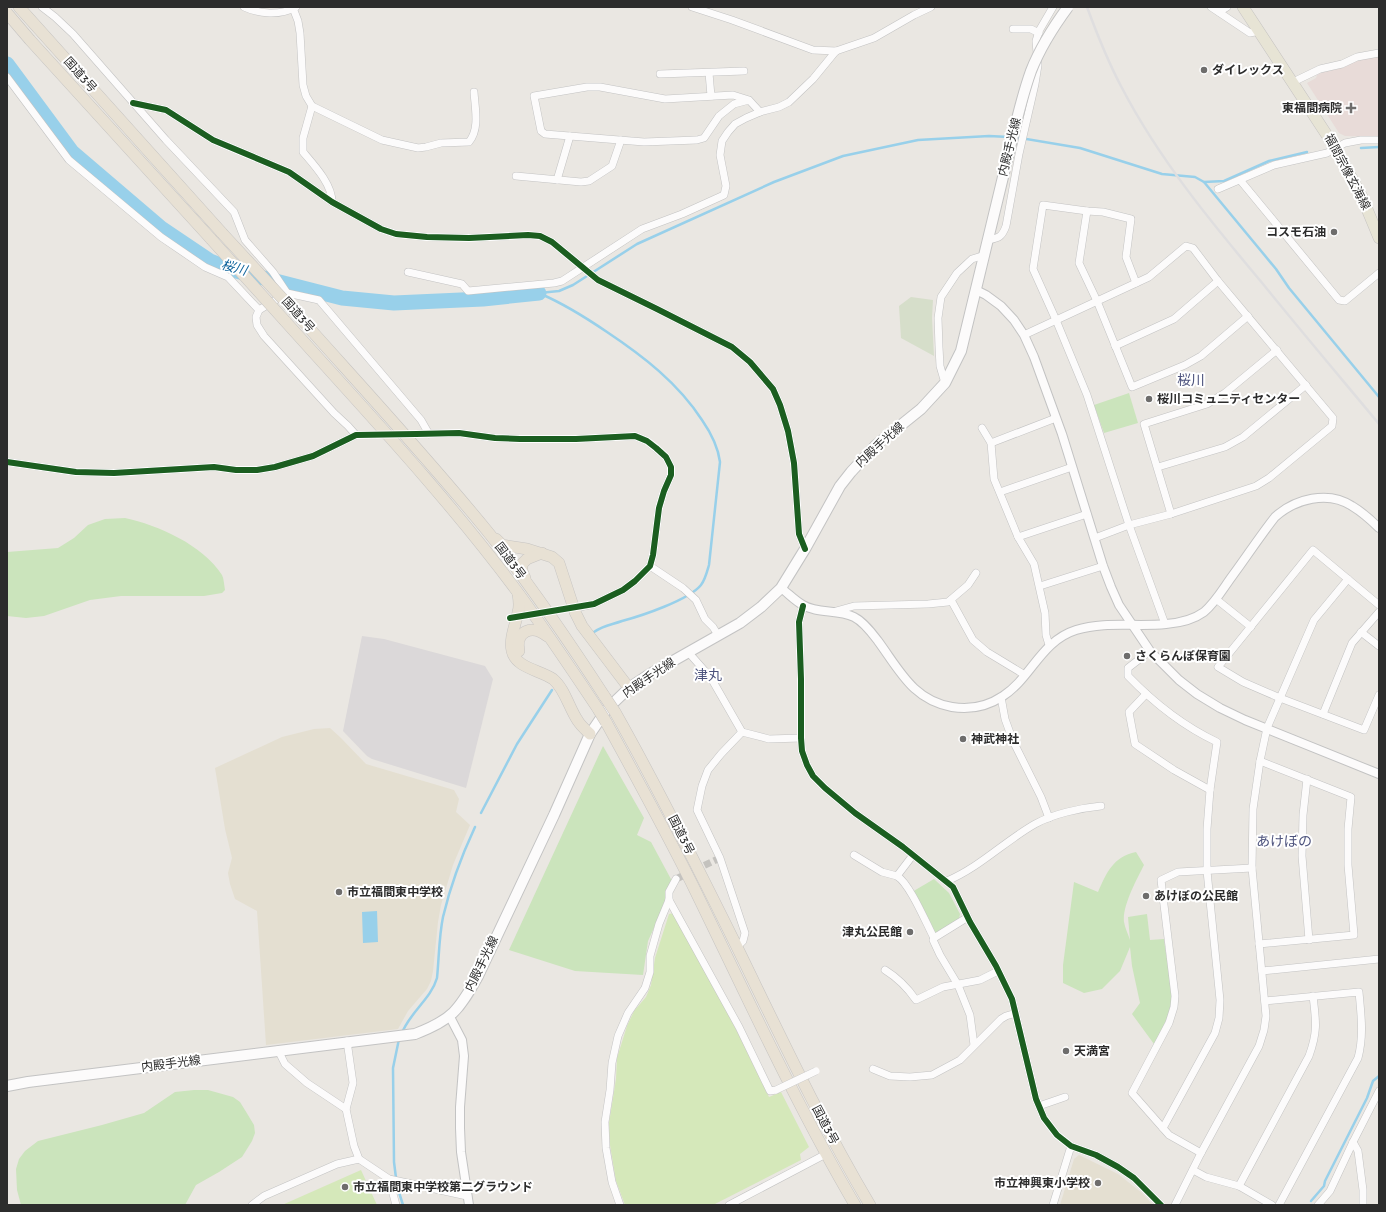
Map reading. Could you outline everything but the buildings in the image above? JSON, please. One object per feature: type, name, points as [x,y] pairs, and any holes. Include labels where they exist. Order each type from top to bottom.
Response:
[{"type":"highway","name":"国道3号","points":[[18,7],[417,448],[488,532],[559,627],[606,696],[669,812],[737,947],[758,994],[814,1104],[837,1148],[870,1205]]},
{"type":"highway","name":"国道3号","points":[[7,13],[407,457],[478,541],[551,640],[606,722],[657,816],[786,1078],[855,1205]]},
{"type":"highway","points":[[488,532],[502,545],[542,553],[552,557],[559,563],[575,612],[582,626],[629,688]]},
{"type":"highway","points":[[526,582],[522,571],[522,564],[527,559],[542,553]]},
{"type":"highway","points":[[518,594],[519,610],[511,640],[511,650],[514,656],[521,664],[531,670],[539,671],[560,686],[578,722],[590,734]]},
{"type":"highway","points":[[539,671],[535,664],[522,656],[518,651],[518,641],[522,634],[533,629],[541,632],[551,640]]},
{"type":"main road","name":"内殿手光線","points":[[7,1086],[28,1082],[347,1041],[415,1034],[450,1017],[468,994],[478,976],[554,815],[590,734],[607,709],[629,688],[650,674],[740,623],[781,588],[805,549],[840,486],[851,472],[875,446],[921,409],[945,383],[961,351],[1010,148],[1032,69],[1050,34],[1068,7]]},
{"type":"main road","name":"福間宗像玄海線","points":[[1243,7],[1336,149],[1362,198],[1379,238]]},
{"type":"street","points":[[7,17],[18,7]]},
{"type":"street","points":[[42,7],[73,34],[166,140],[234,212],[245,240],[274,272],[287,293]]},
{"type":"street","points":[[244,7],[266,14],[295,8],[300,33],[302,85],[312,106],[382,140],[418,148],[441,143],[469,142],[474,137],[476,124],[474,92]]},
{"type":"street","points":[[692,7],[813,50],[836,51],[874,38],[914,15],[932,7]]},
{"type":"street","points":[[988,240],[998,238],[1003,234],[1006,226],[1019,154],[1035,84],[1038,65],[1036,41],[1053,7]]},
{"type":"street","points":[[1211,7],[1250,33],[1259,31]]},
{"type":"street","points":[[1218,12],[1227,7]]},
{"type":"street","points":[[1013,29],[1031,29],[1039,33]]},
{"type":"street","points":[[408,272],[462,284],[468,291],[562,281],[642,229],[682,214],[724,195],[726,186],[720,155],[722,141],[728,132],[735,124],[746,118],[789,102],[813,79],[836,51]]},
{"type":"street","points":[[1293,82],[1320,69],[1342,64],[1357,57],[1379,53]]},
{"type":"street","points":[[660,74],[744,71]]},
{"type":"street","points":[[709,73],[711,96]]},
{"type":"street","points":[[7,77],[69,160],[160,240],[205,267],[228,277],[259,310]]},
{"type":"street","points":[[749,100],[734,104],[719,116],[704,138],[697,140],[644,142],[545,134],[541,131],[534,96],[587,87],[600,87],[665,99],[733,95],[749,100],[760,112]]},
{"type":"street","points":[[132,102],[166,110],[213,140],[289,172],[332,202],[381,229],[396,234],[458,238],[528,235],[540,236],[552,242],[598,280],[732,347],[750,362],[773,389],[780,405],[788,431],[794,463],[799,534],[805,549]]},
{"type":"street","points":[[312,106],[303,138],[303,152],[315,166],[329,188],[332,196],[332,202]]},
{"type":"street","points":[[557,180],[570,136]]},
{"type":"street","points":[[516,176],[581,182],[589,181],[612,166],[621,140]]},
{"type":"street","points":[[1218,190],[1274,165],[1327,153],[1345,143],[1361,140],[1379,140]]},
{"type":"street","points":[[1240,180],[1339,300],[1345,301],[1379,273]]},
{"type":"street","points":[[1136,283],[1126,257],[1131,219],[1103,212],[1043,205],[1033,269],[1056,320],[1086,395],[1129,526],[1165,624]]},
{"type":"street","points":[[1087,211],[1080,263],[1132,387],[1185,365],[1201,356],[1248,316]]},
{"type":"street","points":[[1024,335],[1149,277],[1186,246],[1193,248],[1218,281],[1333,418],[1332,426],[1269,478],[1256,486],[1095,538]]},
{"type":"street","points":[[945,383],[940,366],[938,318],[941,297],[957,273],[972,259],[984,255]]},
{"type":"street","points":[[1115,346],[1174,319],[1218,281]]},
{"type":"street","points":[[976,290],[1001,306],[1014,320],[1024,335],[1034,357],[1056,418],[1103,566],[1119,605],[1150,651],[1179,680],[1197,694],[1220,708],[1245,720],[1379,774]]},
{"type":"street","points":[[356,435],[264,336],[257,325],[256,317],[259,310],[287,293],[319,300],[421,420],[429,434]]},
{"type":"street","points":[[1171,514],[1144,424],[1207,404],[1225,393],[1277,350]]},
{"type":"street","points":[[1158,467],[1225,446],[1243,437],[1306,384]]},
{"type":"street","points":[[991,443],[1056,418]]},
{"type":"street","points":[[982,428],[991,443],[994,479],[1018,536],[1034,564],[1040,586],[1045,613],[1046,635],[1049,645]]},
{"type":"street","points":[[416,434],[459,433],[495,438],[520,439],[576,439],[635,436],[647,441],[666,456],[671,468],[671,475],[658,508],[650,566],[635,581],[623,590],[594,604],[580,607]]},
{"type":"street","points":[[7,462],[76,472],[114,473],[214,467],[236,470],[257,470],[276,467],[313,456],[356,435],[369,435]]},
{"type":"street","points":[[1000,492],[1072,467]]},
{"type":"street","points":[[781,588],[803,606],[814,609],[836,611],[855,618],[870,630],[909,684],[923,696],[939,705],[969,708],[988,704],[1009,692],[1049,645],[1062,636],[1075,630],[1088,627],[1180,622],[1193,618],[1204,612],[1216,599],[1275,517],[1283,510],[1294,504],[1315,498],[1329,498],[1341,501],[1352,505],[1379,528]]},
{"type":"street","points":[[1018,536],[1087,514]]},
{"type":"street","points":[[1379,605],[1313,550],[1218,667],[1243,682],[1280,698],[1364,730],[1379,695]]},
{"type":"street","points":[[650,566],[683,588],[696,600],[706,619],[718,636]]},
{"type":"street","points":[[1040,586],[1103,566]]},
{"type":"street","points":[[836,611],[854,606],[948,602],[968,585],[976,572]]},
{"type":"street","points":[[1175,1205],[1201,1153],[1259,1046],[1264,1030],[1266,1016],[1252,868],[1253,809],[1260,760],[1268,728],[1314,620],[1348,579]]},
{"type":"street","points":[[1216,599],[1251,627]]},
{"type":"street","points":[[951,600],[973,640],[987,652],[1025,675]]},
{"type":"street","points":[[803,606],[799,622],[801,738],[802,751],[813,776],[855,813],[947,881],[956,891],[968,917],[1012,999],[1039,1106],[1044,1118],[1071,1146],[1096,1155],[1118,1167],[1134,1178],[1161,1205]]},
{"type":"street","points":[[1323,714],[1352,643],[1379,612]]},
{"type":"street","points":[[1361,632],[1379,646]]},
{"type":"street","points":[[1150,651],[1128,668],[1128,676],[1146,694],[1178,720],[1202,735],[1218,742],[1210,790],[1207,829],[1207,871],[1219,994],[1219,1018],[1214,1033],[1163,1128]]},
{"type":"street","points":[[689,653],[711,678],[742,732],[769,739],[801,738]]},
{"type":"street","points":[[1146,694],[1129,712],[1135,744],[1174,770],[1210,790]]},
{"type":"street","points":[[1001,697],[1005,719],[1013,741],[1041,797],[1049,818]]},
{"type":"street","points":[[737,947],[743,941],[745,933],[720,858],[697,810],[702,786],[708,770],[742,732]]},
{"type":"street","points":[[1259,944],[1354,935],[1348,865],[1348,829],[1351,798],[1260,760]]},
{"type":"street","points":[[1308,779],[1303,815],[1302,856],[1309,940]]},
{"type":"street","points":[[947,881],[959,876],[1036,824],[1049,818],[1084,807],[1101,806]]},
{"type":"street","points":[[897,876],[913,855]]},
{"type":"street","points":[[854,856],[882,872],[901,878],[911,893],[934,938],[933,940],[940,956],[958,985],[970,1015],[974,1045]]},
{"type":"street","points":[[1201,1153],[1169,1135],[1132,1093],[1169,1023],[1174,1007],[1175,996],[1161,880],[1178,872],[1252,868]]},
{"type":"street","points":[[620,1205],[612,1182],[606,1148],[605,1122],[612,1063],[618,1036],[628,1013],[645,988],[650,972],[650,956],[659,924],[669,900],[669,892],[676,879]]},
{"type":"street","points":[[669,900],[738,1027],[770,1091],[776,1090],[816,1071]]},
{"type":"street","points":[[934,938],[968,917]]},
{"type":"street","points":[[1262,971],[1379,959]]},
{"type":"street","points":[[885,970],[897,977],[916,1000],[943,987],[980,980],[998,971]]},
{"type":"street","points":[[1264,1001],[1359,992],[1362,1028],[1362,1044],[1358,1058],[1279,1205]]},
{"type":"street","points":[[1239,1186],[1309,1056],[1315,1039],[1316,1023],[1313,996]]},
{"type":"street","points":[[873,1069],[890,1076],[910,1077],[932,1074],[960,1060],[1001,1019],[1016,1013]]},
{"type":"street","points":[[450,1017],[462,1040],[464,1056],[460,1128],[461,1152],[469,1205]]},
{"type":"street","points":[[347,1041],[353,1084],[346,1109],[354,1146],[359,1159],[388,1179],[468,1196]]},
{"type":"street","points":[[278,1050],[285,1064],[346,1109]]},
{"type":"street","points":[[1318,1205],[1330,1191],[1379,1090]]},
{"type":"street","points":[[1039,1106],[1065,1096]]},
{"type":"street","points":[[1353,1142],[1358,1151],[1363,1190],[1363,1205]]},
{"type":"street","points":[[1053,1205],[1071,1146]]},
{"type":"street","points":[[729,1205],[826,1154]]},
{"type":"street","points":[[252,1205],[264,1196],[337,1164],[359,1159]]},
{"type":"street","points":[[1193,1170],[1206,1177],[1239,1186],[1272,1205]]},
{"type":"street","points":[[388,1179],[396,1205]]},
{"type":"shaded area","name":"東福間病院","points":[[1379,57],[1379,137],[1345,136],[1339,133],[1307,83],[1323,72],[1338,69],[1361,59]]},
{"type":"shaded area","points":[[362,636],[384,639],[485,666],[493,679],[466,788],[372,759],[367,756],[343,731]]},
{"type":"shaded area","name":"市立福間東中学校","points":[[330,728],[366,764],[454,790],[459,799],[456,812],[470,825],[453,865],[441,905],[431,981],[427,989],[408,1011],[398,1029],[266,1045],[257,911],[235,899],[230,884],[228,873],[232,858],[225,829],[215,768],[282,737],[314,729]]},
{"type":"shaded area","name":"市立神興東小学校","points":[[1079,1155],[1118,1174],[1142,1193],[1153,1205],[1060,1205],[1074,1159]]},
{"type":"green space","points":[[911,297],[933,300],[932,318],[934,356],[901,338],[899,306]]},
{"type":"green space","points":[[1129,393],[1138,423],[1104,433],[1094,405]]},
{"type":"green space","points":[[125,518],[165,531],[192,546],[214,564],[222,575],[225,590],[222,593],[204,596],[121,596],[90,600],[44,616],[26,618],[7,616],[7,552],[58,548],[74,538],[88,525],[105,519]]},
{"type":"green space","points":[[603,746],[644,818],[637,835],[651,842],[672,881],[648,941],[643,975],[575,971],[509,950]]},
{"type":"green space","points":[[1136,852],[1144,865],[1125,908],[1124,924],[1130,940],[1128,917],[1147,914],[1150,940],[1164,939],[1171,988],[1171,1004],[1168,1014],[1154,1044],[1132,1014],[1140,1003],[1132,966],[1130,947],[1120,971],[1102,989],[1084,993],[1063,983],[1063,965],[1074,882],[1098,892],[1104,878],[1112,866],[1128,854]]},
{"type":"green space","points":[[934,879],[949,893],[960,914],[959,919],[934,935],[912,892]]},
{"type":"green space","points":[[674,913],[735,1027],[769,1097],[781,1092],[809,1147],[800,1154],[801,1160],[713,1205],[625,1205],[616,1181],[610,1145],[609,1123],[616,1079],[617,1058],[627,1026],[634,1011],[646,997],[651,985],[655,958],[669,914]]},
{"type":"green space","points":[[208,1090],[233,1097],[240,1102],[248,1115],[254,1125],[255,1133],[242,1157],[196,1185],[185,1205],[21,1205],[17,1190],[16,1169],[19,1159],[25,1151],[38,1141],[144,1113],[175,1092]]},
{"type":"green space","name":"市立福間東中学校第二グラウンド","points":[[361,1170],[377,1205],[282,1205]]},
{"type":"water","points":[[377,911],[378,942],[363,943],[362,912]]},
{"type":"waterway","name":"桜川","points":[[7,64],[72,152],[161,228],[210,261],[232,270],[342,298],[394,303],[483,299],[539,293]]},
{"type":"waterway","points":[[539,293],[559,291],[573,285],[637,244],[774,182],[843,156],[918,140],[989,136],[1009,137]]},
{"type":"waterway","points":[[1014,137],[1080,148],[1162,174],[1195,177],[1204,182],[1224,181],[1269,161],[1307,152]]},
{"type":"waterway","points":[[1361,148],[1379,147]]},
{"type":"waterway","points":[[1204,182],[1379,397]]},
{"type":"waterway","points":[[541,294],[591,321],[634,351],[671,382],[693,407],[708,430],[716,445],[720,462],[709,565],[701,585],[695,591],[676,602],[641,615],[604,626],[594,632]]},
{"type":"waterway","points":[[481,813],[517,744],[552,690]]},
{"type":"waterway","points":[[402,1033],[410,1018],[434,986],[437,978],[443,917],[449,893],[465,849],[475,827]]},
{"type":"waterway","points":[[399,1039],[393,1068],[394,1162],[397,1186],[403,1205]]},
{"type":"waterway","points":[[1311,1201],[1324,1186],[1325,1181],[1367,1098],[1373,1081],[1379,1076]]},
{"type":"tunnel","points":[[369,435],[416,434]]},
{"type":"tunnel","points":[[510,618],[577,607]]},
{"type":"tunnel","points":[[676,879],[720,858]]},
{"type":"railway","points":[[1087,7],[1103,48],[1122,88],[1152,140],[1169,165],[1224,237],[1379,424]]},
{"type":"cycle path","points":[[133,103],[166,110],[213,140],[289,172],[332,202],[381,229],[396,234],[427,237],[469,238],[528,235],[540,236],[552,242],[598,280],[732,347],[750,362],[773,389],[780,405],[788,431],[794,463],[799,534],[805,549]]},
{"type":"cycle path","points":[[7,462],[76,472],[114,473],[214,467],[236,470],[257,470],[275,467],[313,456],[356,435],[459,433],[495,438],[520,439],[576,439],[635,436],[647,441],[666,457],[671,467],[671,475],[659,508],[653,555],[650,566],[635,581],[623,590],[594,604],[510,618]]},
{"type":"cycle path","points":[[803,606],[799,622],[801,738],[802,751],[813,776],[855,813],[903,847],[953,887],[970,922],[996,966],[1012,999],[1036,1099],[1044,1118],[1057,1135],[1071,1146],[1096,1155],[1118,1167],[1134,1178],[1161,1205]]},
{"type":"place","name":"ダイレックス","points":[[1204,70]]},
{"type":"place","name":"東福間病院","points":[[1351,108]]},
{"type":"place","name":"コスモ石油","points":[[1334,232]]},
{"type":"place","name":"桜川コミュ二ティセンター","points":[[1149,399]]},
{"type":"place","name":"さくらんぼ保育園","points":[[1127,656]]},
{"type":"place","name":"神武神社","points":[[963,739]]},
{"type":"place","name":"市立福間東中学校","points":[[339,892]]},
{"type":"place","name":"あけぼの公民館","points":[[1146,896]]},
{"type":"place","name":"津丸公民館","points":[[910,932]]},
{"type":"place","name":"天満宮","points":[[1066,1051]]},
{"type":"place","name":"市立神興東小学校","points":[[1098,1183]]},
{"type":"place","name":"市立福間東中学校第二グラウンド","points":[[345,1187]]},
{"type":"district","name":"桜川","points":[[1191,380]]},
{"type":"district","name":"津丸","points":[[708,675]]},
{"type":"district","name":"あけぼの","points":[[1284,841]]}]
